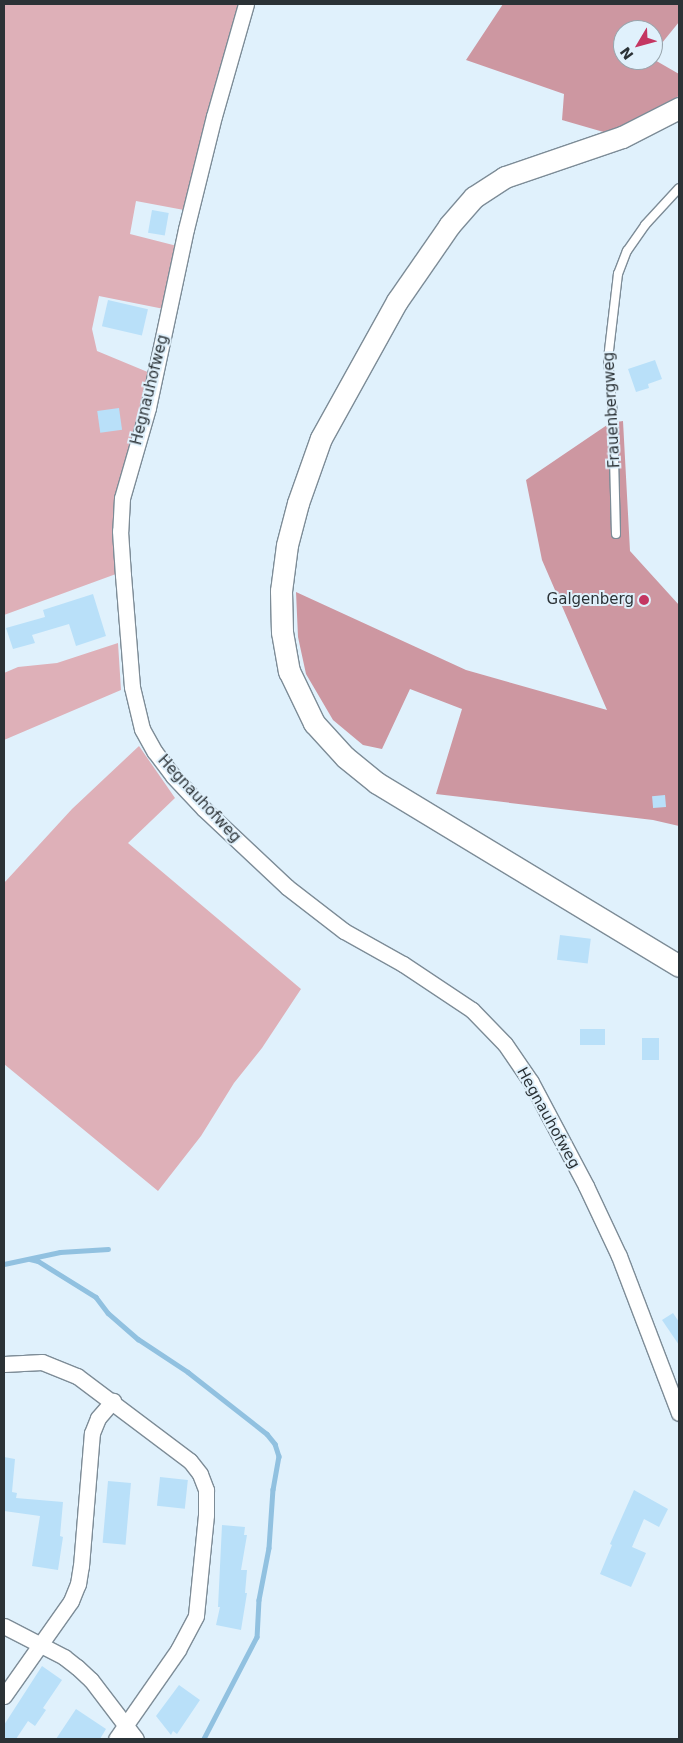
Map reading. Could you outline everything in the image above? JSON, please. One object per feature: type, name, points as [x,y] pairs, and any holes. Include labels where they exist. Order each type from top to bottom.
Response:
[{"type":"main road","points":[[679,108],[622,137],[505,177],[474,197],[449,226],[397,302],[321,438],[293,520],[280,592],[282,632],[289,672],[314,724],[346,757],[377,783],[679,966]]},
{"type":"street","name":"Hegnauhofweg","points":[[246,4],[214,116],[186,229],[148,408],[122,498],[120,532],[132,687],[142,729],[155,752],[173,776],[204,809],[287,887],[344,931],[403,964],[472,1010],[505,1044],[531,1082],[610,1238],[679,1413]]},
{"type":"street","points":[[4,1364],[42,1362],[77,1376],[113,1401],[190,1461],[200,1474],[206,1490],[206,1515],[196,1616],[178,1650],[116,1739]]},
{"type":"street","points":[[4,1696],[71,1601],[78,1584],[92,1433],[98,1418],[113,1401]]},
{"type":"street","points":[[4,1626],[77,1666],[91,1680],[136,1739]]},
{"type":"lane","name":"Frauenbergweg","points":[[616,534],[613,416],[608,358],[618,274],[632,245],[645,225],[679,188]]},
{"type":"shaded area","points":[[4,4],[242,4],[184,210],[136,201],[130,234],[177,246],[164,309],[99,296],[92,329],[97,351],[150,373],[116,574],[4,615]]},
{"type":"shaded area","points":[[503,4],[679,4],[679,22],[663,42],[663,20],[613,20],[613,70],[663,70],[663,65],[679,74],[679,96],[607,133],[562,120],[564,94],[466,60]]},
{"type":"shaded area","points":[[623,421],[630,551],[679,605],[679,826],[653,820],[436,794],[462,709],[410,689],[382,749],[363,745],[333,720],[306,674],[298,637],[296,592],[466,670],[607,710],[542,560],[526,480],[610,423]]},
{"type":"shaded area","points":[[118,643],[121,690],[4,740],[4,673],[18,667],[57,663]]},
{"type":"shaded area","points":[[139,746],[175,798],[128,843],[301,989],[262,1048],[234,1083],[201,1136],[158,1191],[4,1064],[4,883],[72,809]]},
{"type":"building","points":[[152,210],[169,213],[165,236],[148,233]]},
{"type":"building","points":[[108,300],[148,309],[142,336],[102,326]]},
{"type":"building","points":[[655,360],[662,379],[648,384],[649,388],[636,392],[628,369]]},
{"type":"building","points":[[119,408],[122,430],[100,433],[97,411]]},
{"type":"building","points":[[93,594],[106,636],[76,646],[69,624],[32,635],[35,643],[13,649],[6,628],[45,617],[43,610]]},
{"type":"building","points":[[665,795],[666,807],[653,808],[652,796]]},
{"type":"building","points":[[560,935],[591,939],[588,964],[557,960]]},
{"type":"building","points":[[580,1029],[605,1029],[605,1045],[580,1045]]},
{"type":"building","points":[[642,1038],[659,1038],[659,1060],[642,1060]]},
{"type":"building","points":[[673,1313],[679,1322],[679,1345],[662,1320]]},
{"type":"building","points":[[4,1457],[15,1459],[12,1492],[17,1493],[16,1498],[63,1502],[60,1536],[63,1537],[58,1570],[32,1566],[40,1516],[4,1511]]},
{"type":"building","points":[[160,1477],[188,1480],[185,1509],[157,1506]]},
{"type":"building","points":[[108,1481],[131,1483],[126,1545],[103,1543]]},
{"type":"building","points":[[634,1490],[668,1509],[659,1527],[644,1519],[632,1547],[646,1553],[631,1587],[600,1574],[612,1545],[610,1544]]},
{"type":"building","points":[[222,1525],[245,1527],[244,1535],[247,1535],[241,1570],[247,1570],[245,1593],[247,1593],[241,1630],[216,1625],[220,1607],[218,1607]]},
{"type":"building","points":[[42,1666],[62,1680],[43,1708],[46,1710],[35,1726],[28,1721],[16,1739],[4,1739],[4,1725]]},
{"type":"building","points":[[179,1685],[200,1700],[177,1734],[173,1731],[171,1735],[156,1716]]},
{"type":"building","points":[[76,1709],[106,1729],[100,1739],[56,1739]]},
{"type":"waterway","points":[[4,1264],[60,1252],[108,1249]]},
{"type":"waterway","points":[[30,1259],[38,1261],[96,1297],[108,1313],[138,1339],[188,1372],[267,1434],[275,1444],[279,1456],[273,1489],[269,1548],[259,1600],[257,1637],[204,1739]]},
{"type":"place","name":"Galgenberg","points":[[644,600]]}]
